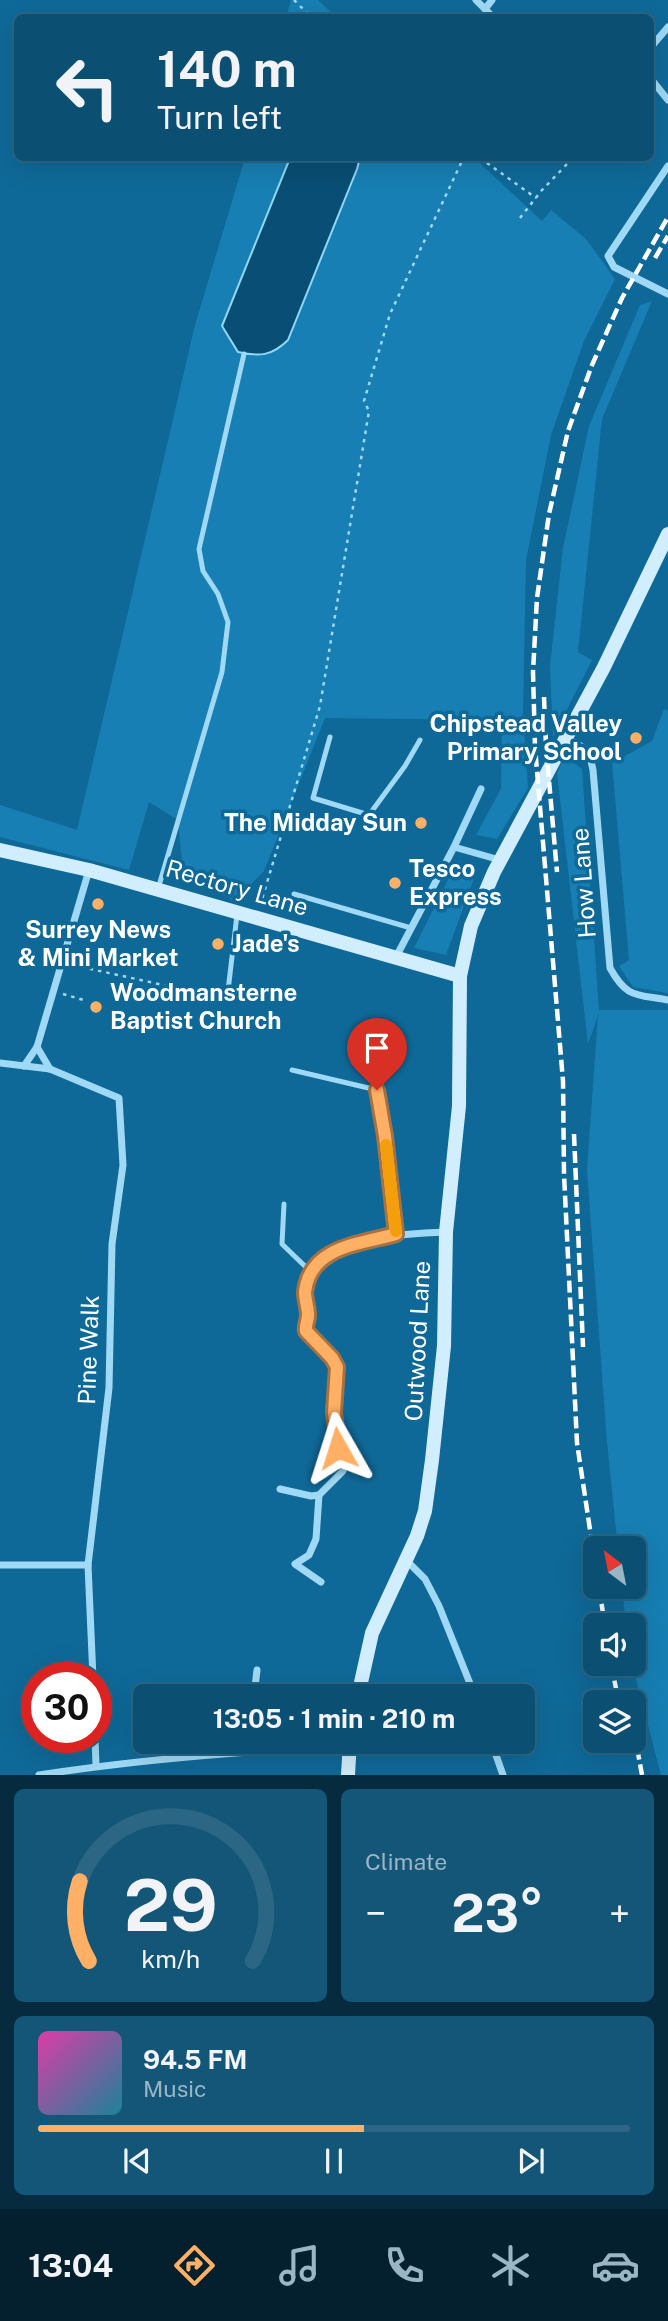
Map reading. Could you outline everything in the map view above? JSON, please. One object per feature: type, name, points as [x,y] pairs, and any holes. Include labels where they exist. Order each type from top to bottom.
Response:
[{"type":"main road","name":"Outwood Lane","points":[[360,1684],[372,1633],[407,1561],[425,1511],[444,1346],[446,1232],[459,1106],[460,976],[476,912],[500,860],[565,740],[668,534]]},
{"type":"main road","name":"Rectory Lane","points":[[0,850],[89,870],[460,976]]},
{"type":"main road","points":[[348,1775],[349,1754]]},
{"type":"street","points":[[476,0],[490,14]]},
{"type":"street","points":[[485,9],[492,0]]},
{"type":"street","points":[[654,43],[668,27]]},
{"type":"street","points":[[654,83],[668,100]]},
{"type":"street","points":[[668,166],[608,256],[614,267],[668,294]]},
{"type":"street","name":"How Lane","points":[[565,740],[583,747],[589,752],[591,759],[601,836],[610,968],[628,992],[668,1000]]},
{"type":"street","points":[[396,958],[481,789]]},
{"type":"street","points":[[454,847],[500,860]]},
{"type":"street","points":[[24,1066],[37,1047],[89,870]]},
{"type":"street","points":[[37,1047],[50,1069]]},
{"type":"street","name":"Pine Walk","points":[[0,1063],[50,1069],[119,1098],[123,1165],[112,1244],[109,1388],[88,1565],[92,1662]]},
{"type":"street","points":[[280,1489],[319,1495],[341,1474],[343,1466],[334,1412],[337,1367],[305,1328],[308,1314],[305,1293],[311,1272],[317,1263],[334,1251],[396,1234],[446,1232]]},
{"type":"street","points":[[319,1495],[316,1539],[309,1555],[295,1564],[321,1582]]},
{"type":"street","points":[[407,1561],[425,1579],[439,1606],[470,1684]]},
{"type":"street","points":[[0,1564],[88,1565]]},
{"type":"street","points":[[255,1684],[257,1670]]},
{"type":"street","points":[[96,1753],[96,1766]]},
{"type":"street","points":[[39,1775],[96,1766],[216,1754]]},
{"type":"street","points":[[496,1754],[503,1775]]},
{"type":"lane","points":[[158,889],[222,672],[228,622],[218,594],[203,571],[199,548],[244,354]]},
{"type":"lane","points":[[330,737],[313,798],[369,816],[420,740]]},
{"type":"lane","points":[[294,894],[411,928]]},
{"type":"lane","points":[[227,999],[237,912]]},
{"type":"lane","points":[[292,1070],[377,1090],[396,1234]]},
{"type":"lane","points":[[284,1204],[282,1244],[311,1272]]},
{"type":"path","points":[[294,0],[308,14]]},
{"type":"path","points":[[257,918],[320,706],[369,411],[364,401],[390,314],[459,161]]},
{"type":"path","points":[[484,161],[536,198]]},
{"type":"path","points":[[520,218],[570,161]]},
{"type":"path","points":[[61,963],[227,999]]},
{"type":"path","points":[[53,990],[87,1001]]},
{"type":"shaded area","points":[[291,0],[318,0],[333,14],[287,14]]},
{"type":"shaded area","points":[[244,161],[289,161],[222,325],[238,352],[254,356],[288,340],[359,161],[477,161],[542,221],[551,210],[586,239],[615,279],[584,341],[551,435],[526,560],[523,713],[528,788],[497,839],[476,835],[501,789],[502,720],[325,718],[264,871],[234,901],[183,873],[178,820],[149,802],[129,870],[0,837],[0,805],[77,830],[195,325]]},
{"type":"shaded area","points":[[289,161],[359,161],[288,340],[265,354],[238,352],[222,326]]},
{"type":"shaded area","points":[[652,301],[602,419],[578,652],[592,660],[553,737],[550,666],[563,548],[589,426],[640,305]]},
{"type":"shaded area","points":[[664,709],[668,711],[668,993],[633,987],[619,966],[629,960],[612,763],[652,741]]},
{"type":"shaded area","points":[[565,756],[582,769],[599,1010],[668,1010],[668,1775],[661,1775],[646,1718],[646,1690],[639,1690],[635,1676],[646,1676],[646,1613],[625,1613],[623,1600],[646,1600],[646,1536],[617,1536],[587,1170],[598,1015],[588,1044],[557,773]]},
{"type":"shaded area","points":[[458,860],[476,873],[446,955],[414,948]]},
{"type":"railway","points":[[591,1536],[577,1443],[564,1174],[563,1081],[535,747],[533,672],[537,598],[549,514],[568,431],[592,365],[622,298],[668,217]]},
{"type":"railway","points":[[655,258],[668,236]]},
{"type":"railway","points":[[544,697],[557,872]]},
{"type":"railway","points":[[574,1134],[583,1347]]},
{"type":"railway","points":[[601,1600],[603,1613]]},
{"type":"railway","points":[[613,1676],[616,1690]]},
{"type":"railway","points":[[638,1753],[642,1775]]},
{"type":"slow traffic","points":[[386,1145],[396,1231]]},
{"type":"place","name":"Chipstead Valley Primary School","points":[[636,738]]},
{"type":"place","name":"The Midday Sun","points":[[421,823]]},
{"type":"place","name":"Tesco Express","points":[[395,883]]},
{"type":"place","name":"Surrey News & Mini Market","points":[[98,904]]},
{"type":"place","name":"Jade's","points":[[218,944]]},
{"type":"place","name":"Woodmansterne Baptist Church","points":[[96,1007]]},
{"type":"route","points":[[338,1448],[334,1412],[337,1367],[306,1331],[308,1314],[305,1293],[311,1272],[325,1256],[342,1248],[396,1234],[377,1090]]}]
